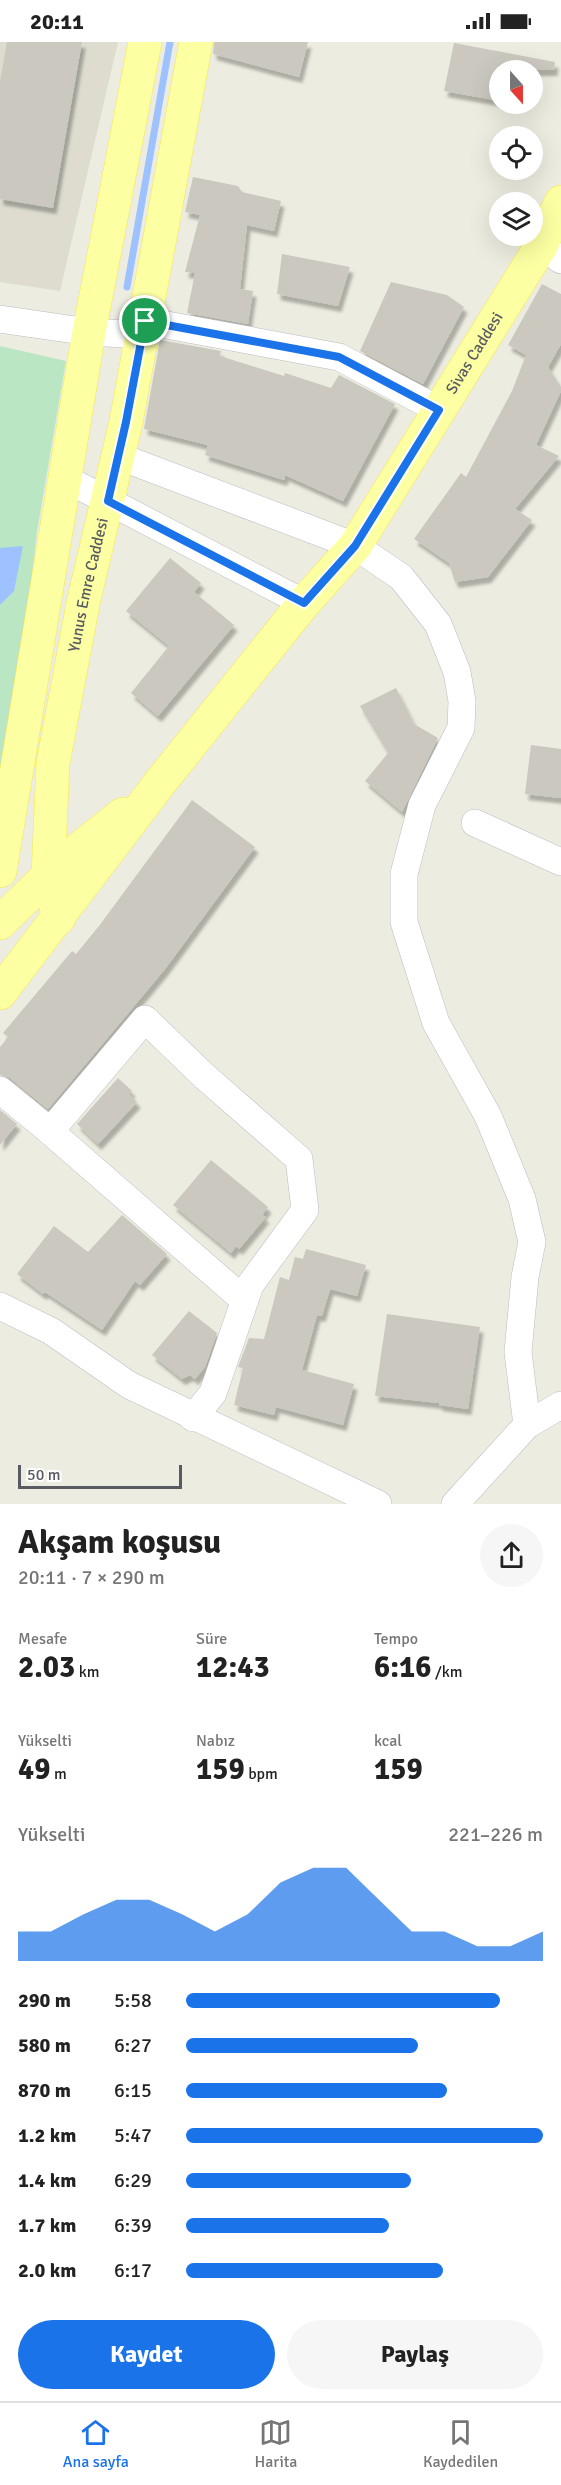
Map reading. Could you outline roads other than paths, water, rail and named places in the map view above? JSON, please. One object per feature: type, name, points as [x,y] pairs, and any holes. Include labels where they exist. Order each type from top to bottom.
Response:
[{"type":"main road","points":[[0,871],[89,332],[145,42]]},
{"type":"main road","name":"Yunus Emre Caddesi","points":[[58,918],[48,876],[53,763],[84,599],[118,456],[196,42]]},
{"type":"main road","name":"Sivas Caddesi","points":[[159,784],[304,603],[355,546],[439,410],[551,253],[561,202]]},
{"type":"main road","points":[[0,923],[48,876],[159,784]]},
{"type":"main road","points":[[5,971],[58,918],[159,784]]},
{"type":"street","points":[[0,320],[89,332],[143,328],[339,357],[439,410]]},
{"type":"street","points":[[118,456],[355,546],[401,577],[438,624],[457,672],[462,701],[461,728],[422,805],[404,874],[404,922],[436,1023],[488,1116],[522,1199],[532,1242],[525,1278],[518,1352],[527,1425]]},
{"type":"street","points":[[66,479],[304,603]]},
{"type":"street","points":[[476,823],[561,862]]},
{"type":"street","points":[[45,1127],[52,1129],[145,1019],[203,1075],[299,1160],[305,1210],[250,1285],[213,1393],[194,1417]]},
{"type":"street","points":[[0,1090],[243,1300]]},
{"type":"street","points":[[0,1306],[51,1331],[129,1385],[378,1504]]},
{"type":"street","points":[[455,1504],[527,1425],[561,1405]]},
{"type":"water","points":[[23,546],[14,591],[0,605],[0,548]]},
{"type":"waterway","points":[[127,287],[170,42]]}]
